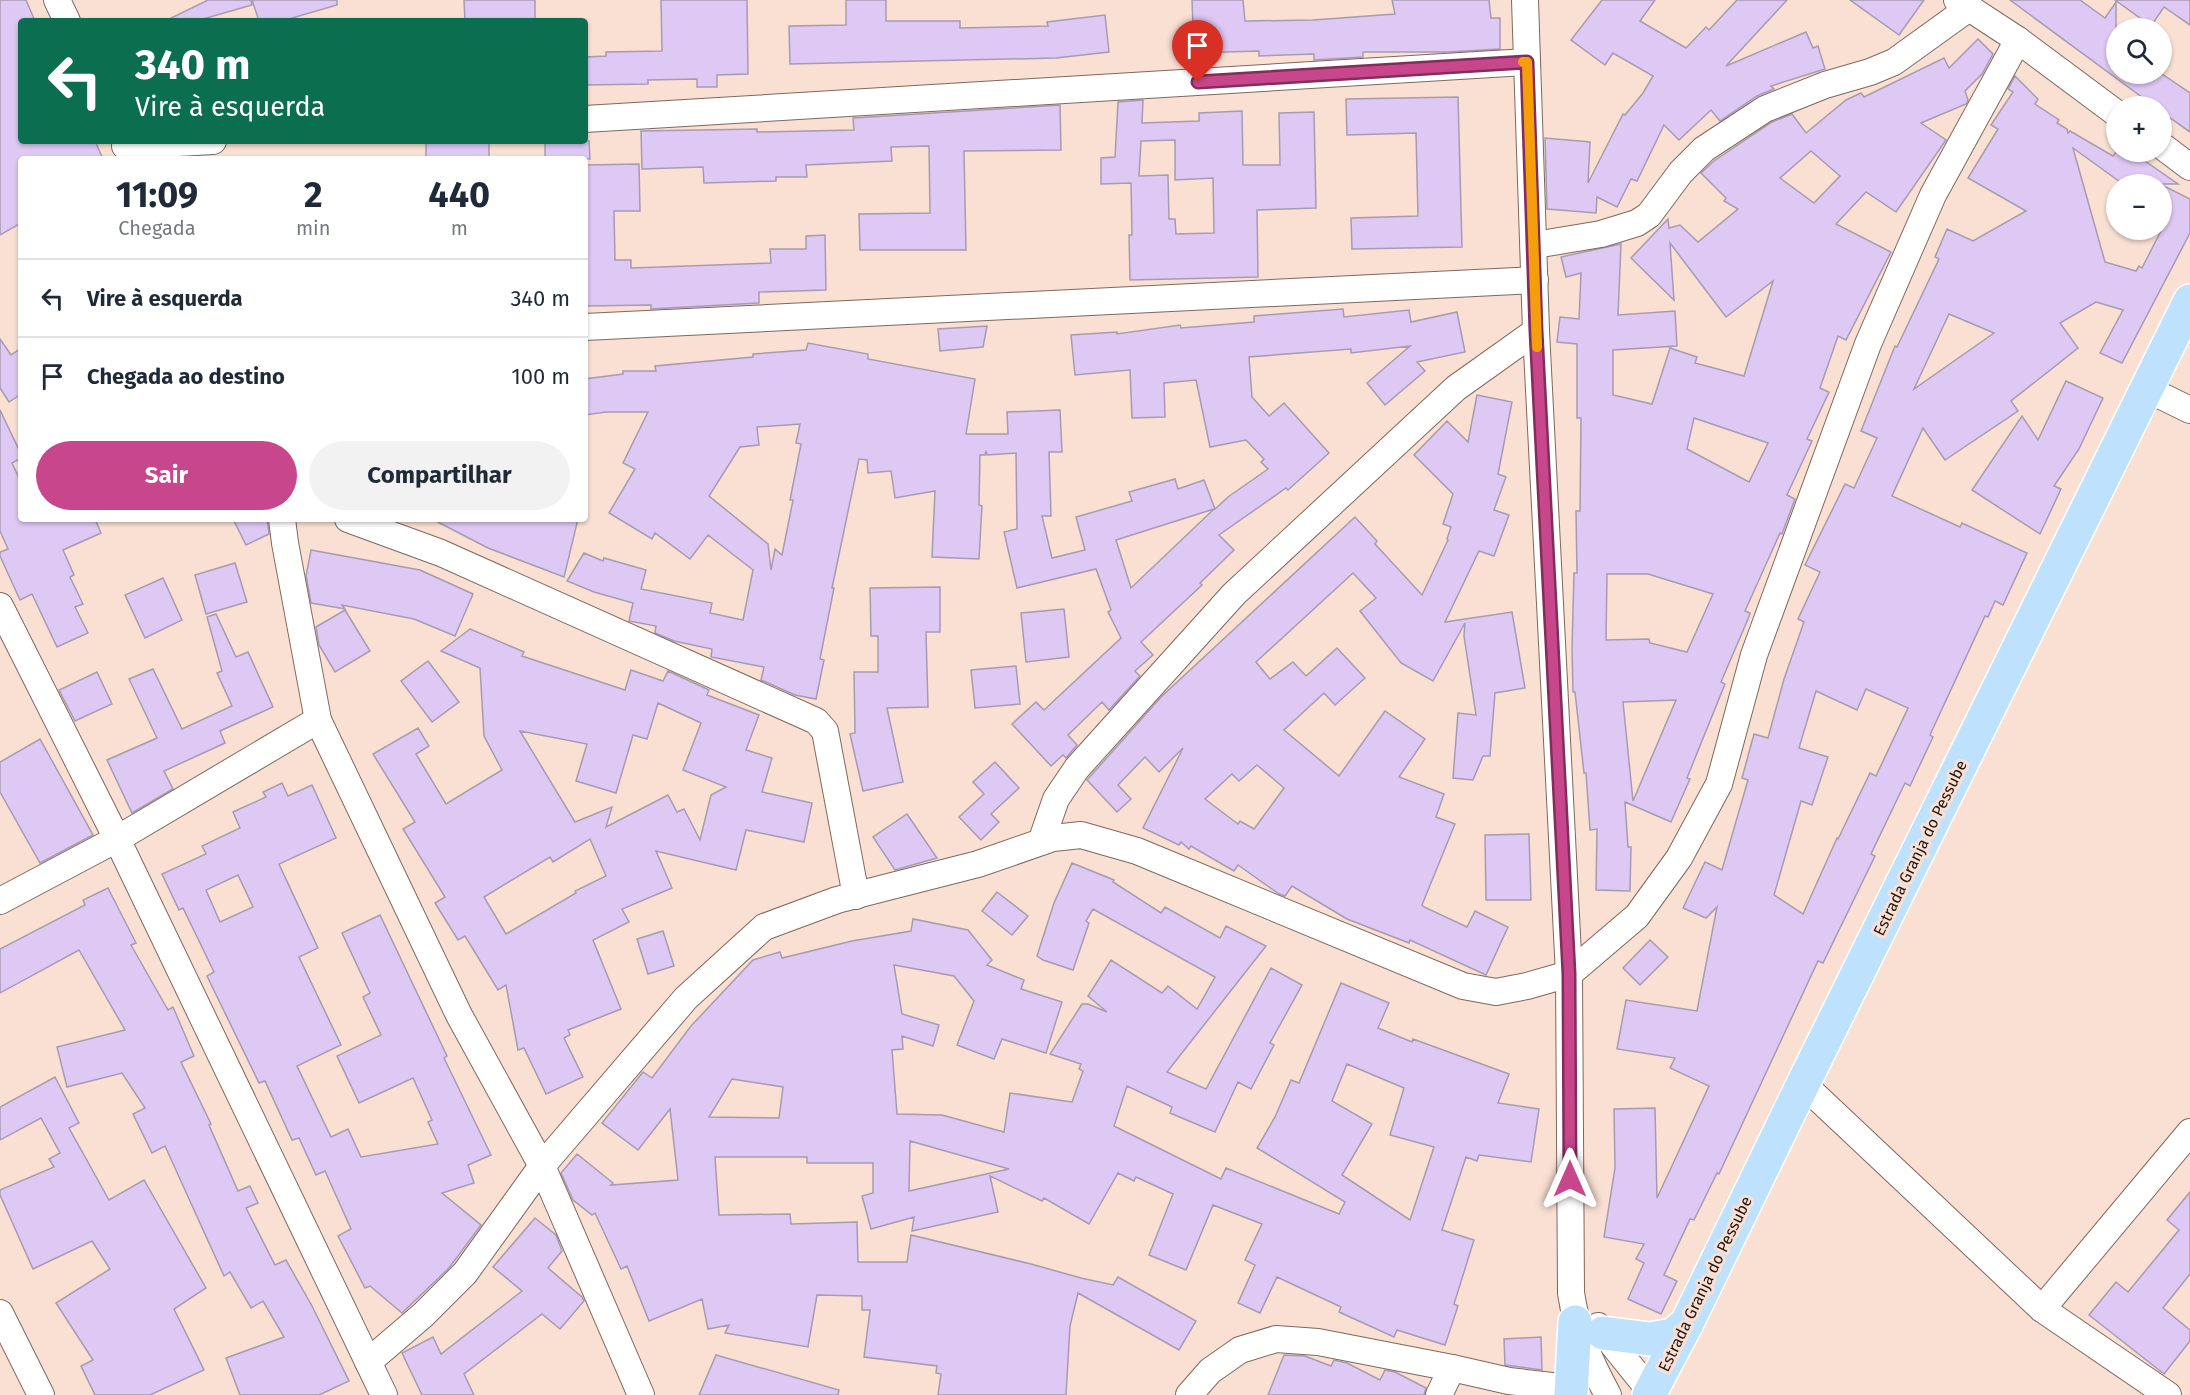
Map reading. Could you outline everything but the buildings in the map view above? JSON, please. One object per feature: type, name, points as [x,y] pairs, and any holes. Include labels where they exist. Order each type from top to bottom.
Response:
[{"type":"main road","name":"Estrada Granja do Pessube","points":[[1650,1393],[1687,1323],[2190,301]]},
{"type":"main road","points":[[1571,1391],[1583,1316],[1650,1339],[1673,1335],[1687,1323]]},
{"type":"street","points":[[57,0],[66,18]]},
{"type":"street","points":[[1524,0],[1535,245],[1536,331],[1569,974],[1583,1316],[1594,1368],[1608,1395]]},
{"type":"street","points":[[1535,245],[1601,234],[1637,223],[1649,215],[1681,172],[1704,149],[1765,109],[1825,85],[1870,72],[1894,62],[1963,4],[2018,40],[2106,106]]},
{"type":"street","points":[[368,1362],[423,1315],[465,1273],[542,1166],[686,998],[764,927],[837,900],[978,864],[1053,838],[1081,835],[1137,851],[1462,986],[1496,992],[1569,974],[1638,916],[1679,858],[1719,784],[1754,656],[1868,344],[1933,195],[2018,40]]},
{"type":"street","points":[[588,119],[1527,62]]},
{"type":"street","points":[[126,149],[180,144]]},
{"type":"street","points":[[2172,154],[2190,167]]},
{"type":"street","points":[[588,327],[1535,280]]},
{"type":"street","points":[[1041,842],[1056,799],[1077,768],[1234,594],[1456,388],[1536,331]]},
{"type":"street","points":[[2147,389],[2190,410]]},
{"type":"street","points":[[282,522],[318,720],[459,1015],[542,1166],[641,1395]]},
{"type":"street","points":[[356,522],[441,553],[816,720],[825,730],[856,896]]},
{"type":"street","points":[[0,606],[117,839],[384,1395]]},
{"type":"street","points":[[0,901],[117,839],[318,720]]},
{"type":"street","points":[[1803,1084],[2042,1309],[2168,1395]]},
{"type":"street","points":[[2042,1309],[2190,1132]]},
{"type":"street","points":[[0,1313],[41,1395]]},
{"type":"street","points":[[1583,1316],[1650,1393]]},
{"type":"street","points":[[1189,1395],[1209,1371],[1240,1350],[1276,1339],[1318,1342],[1509,1381],[1571,1391]]},
{"type":"street","points":[[1439,1395],[1452,1368]]},
{"type":"slow traffic","points":[[1523,62],[1527,62],[1533,184],[1537,347]]},
{"type":"route","points":[[1198,82],[1527,62],[1533,184],[1536,331],[1569,974],[1570,1179]]}]
